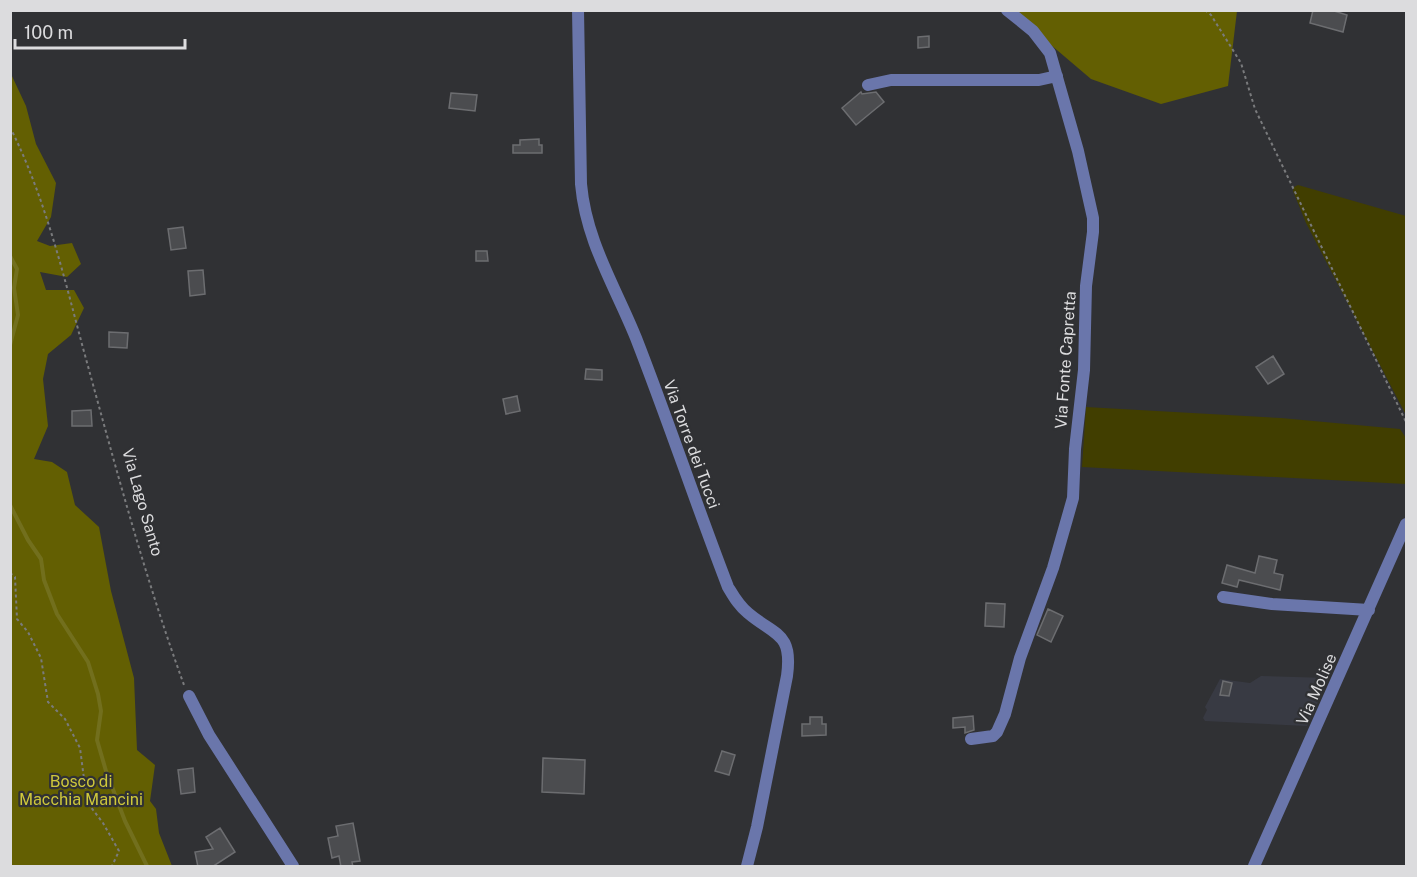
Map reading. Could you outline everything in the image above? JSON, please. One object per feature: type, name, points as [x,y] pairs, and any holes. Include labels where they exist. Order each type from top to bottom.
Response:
[{"type":"street","name":"Via Torre dei Tucci","points":[[578,10],[581,184],[584,210],[591,235],[635,337],[728,587],[741,607],[782,637],[788,652],[788,676],[747,867]]},
{"type":"street","name":"Via Fonte Capretta","points":[[971,739],[993,736],[1000,727],[1020,658],[1053,568],[1074,489],[1075,448],[1084,370],[1086,286],[1093,231],[1093,218],[1078,151],[1053,62],[1045,45],[1033,31],[1007,10]]},
{"type":"street","points":[[868,86],[891,80],[1039,80],[1057,76]]},
{"type":"street","name":"Via Molise","points":[[1254,867],[1407,524]]},
{"type":"street","points":[[1223,597],[1264,603],[1369,610]]},
{"type":"street","points":[[189,696],[209,735],[293,867]]},
{"type":"path","points":[[1205,10],[1211,15],[1241,63],[1254,109],[1407,422]]},
{"type":"path","name":"Via Lago Santo","points":[[10,127],[27,160],[52,233],[117,473],[154,597],[189,696]]},
{"type":"path","points":[[10,573],[15,577],[17,619],[28,632],[41,658],[48,702],[65,719],[80,748],[87,802],[104,823],[119,851],[112,867]]},
{"type":"shaded area","points":[[1298,185],[1406,216],[1406,415],[1306,223],[1293,191]]},
{"type":"shaded area","points":[[1086,407],[1281,418],[1400,429],[1406,438],[1406,484],[1082,467]]},
{"type":"shaded area","points":[[1261,676],[1329,678],[1307,726],[1205,721],[1203,718],[1207,710],[1205,707],[1220,679],[1250,683]]},
{"type":"green space","points":[[1011,11],[1237,11],[1228,86],[1161,104],[1091,79]]},
{"type":"green space","name":"Bosco di Macchia Mancini","points":[[11,74],[26,106],[36,144],[56,183],[51,217],[37,241],[50,246],[72,243],[81,264],[67,277],[40,272],[46,290],[74,290],[84,308],[71,335],[48,354],[43,379],[48,426],[34,459],[52,462],[67,472],[75,505],[99,527],[111,591],[134,678],[137,750],[155,765],[150,801],[156,809],[159,833],[172,866],[11,866]]},
{"type":"building","points":[[1313,10],[1331,10],[1347,15],[1343,32],[1310,23]]},
{"type":"building","points":[[929,36],[929,47],[918,48],[918,37]]},
{"type":"building","points":[[861,92],[862,94],[876,92],[884,102],[856,125],[842,108]]},
{"type":"building","points":[[451,93],[477,95],[475,111],[449,108]]},
{"type":"building","points":[[539,139],[542,153],[513,153],[513,145],[520,145],[520,140]]},
{"type":"building","points":[[183,227],[186,248],[171,250],[168,229]]},
{"type":"building","points":[[476,251],[487,251],[488,261],[476,261]]},
{"type":"building","points":[[203,270],[205,294],[190,296],[188,271]]},
{"type":"building","points":[[109,332],[128,333],[127,348],[109,347]]},
{"type":"building","points":[[1273,356],[1284,374],[1268,384],[1256,367]]},
{"type":"building","points":[[586,369],[602,370],[602,380],[585,379]]},
{"type":"building","points":[[517,396],[520,411],[506,414],[503,399]]},
{"type":"building","points":[[91,410],[92,426],[72,426],[72,411]]},
{"type":"building","points":[[1259,556],[1277,560],[1274,573],[1283,575],[1280,590],[1239,580],[1237,587],[1222,583],[1227,565],[1255,573]]},
{"type":"building","points":[[986,603],[1005,604],[1004,627],[985,626]]},
{"type":"building","points":[[1048,609],[1063,616],[1051,642],[1037,635]]},
{"type":"building","points":[[1223,681],[1232,683],[1229,696],[1220,695]]},
{"type":"building","points":[[973,716],[974,730],[965,733],[965,727],[953,728],[953,718]]},
{"type":"building","points":[[810,717],[822,717],[822,724],[826,724],[826,735],[802,736],[802,724],[810,724]]},
{"type":"building","points":[[722,751],[735,755],[729,775],[715,771]]},
{"type":"building","points":[[543,758],[585,760],[584,794],[542,792]]},
{"type":"building","points":[[193,768],[195,792],[181,794],[178,770]]},
{"type":"building","points":[[353,823],[360,861],[352,862],[353,867],[341,867],[339,856],[332,858],[328,838],[338,836],[336,826]]},
{"type":"building","points":[[220,828],[235,852],[212,867],[198,867],[195,852],[213,849],[206,837]]},
{"type":"waterway","points":[[10,256],[17,269],[14,288],[18,315],[10,345]]},
{"type":"waterway","points":[[10,505],[28,540],[41,559],[44,580],[57,614],[88,662],[101,711],[97,740],[125,821],[147,866]]}]
